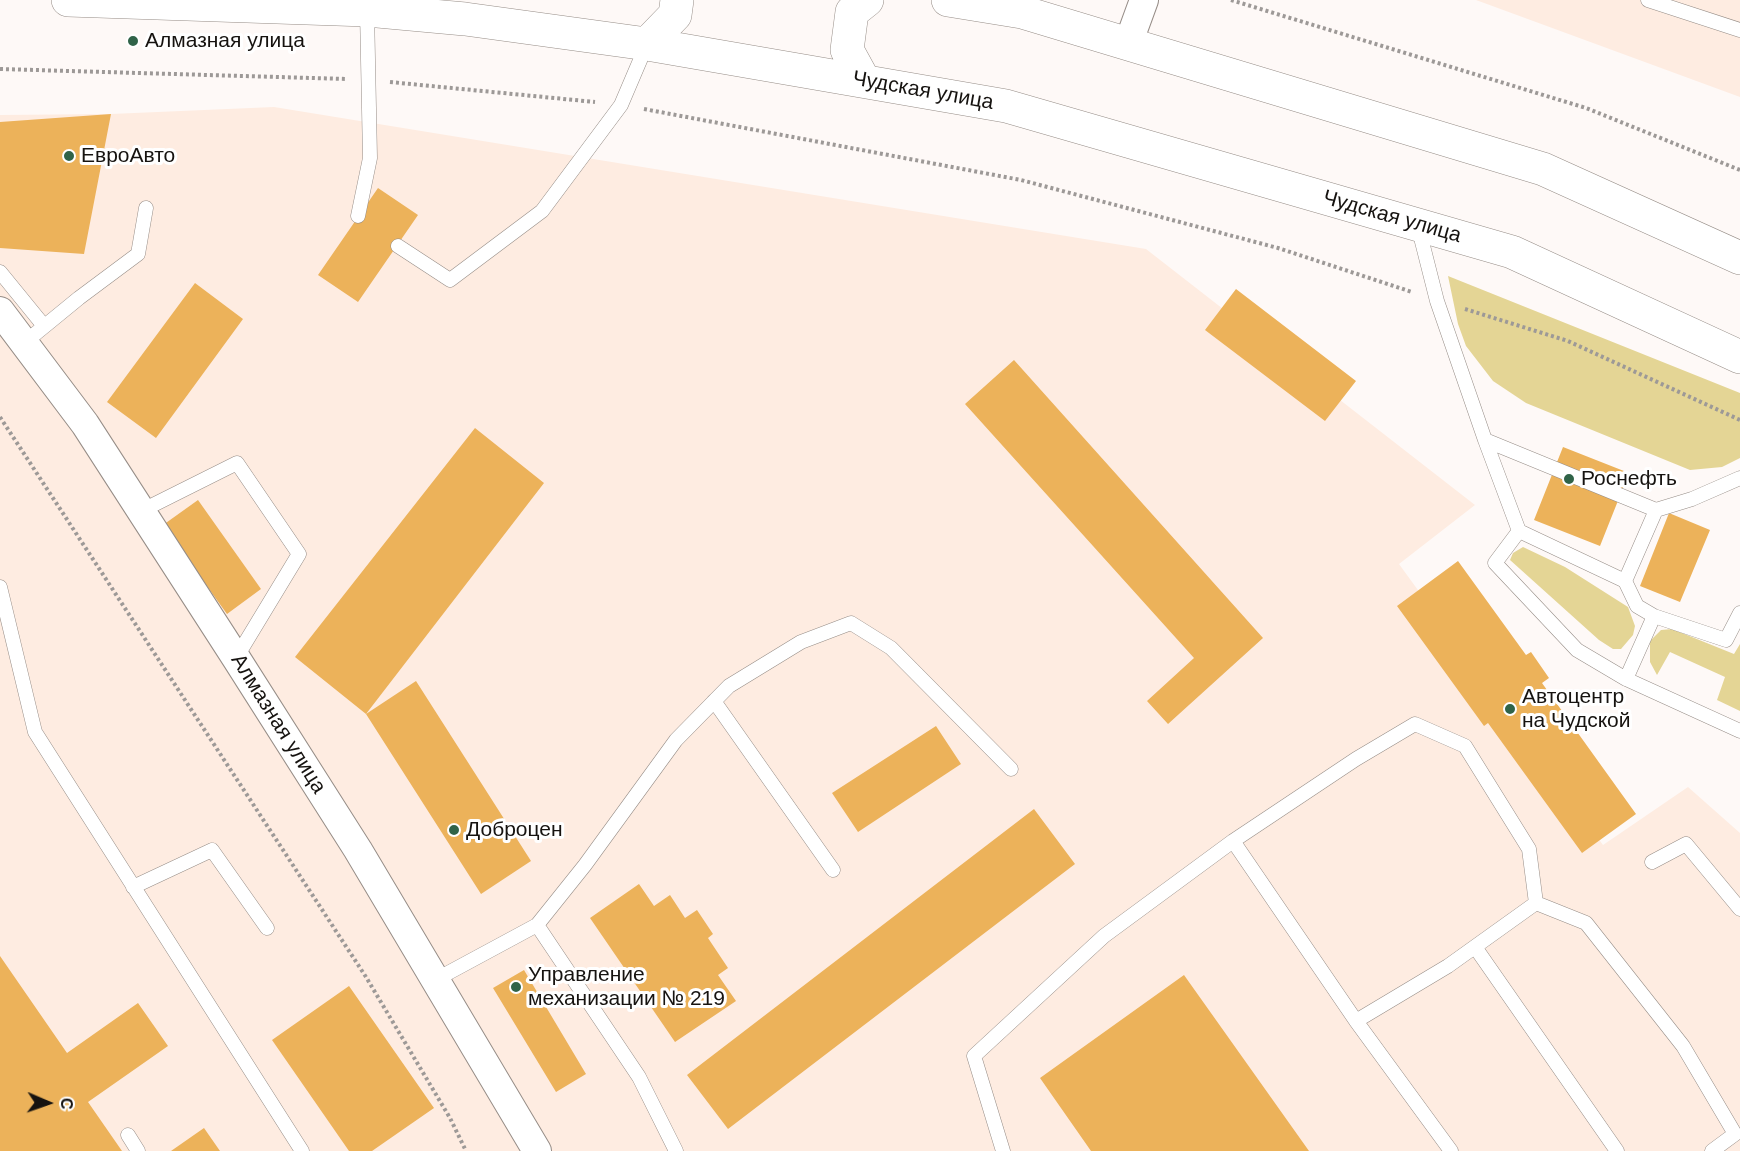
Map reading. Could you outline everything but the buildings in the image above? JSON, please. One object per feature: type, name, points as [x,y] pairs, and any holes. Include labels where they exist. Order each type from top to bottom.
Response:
[{"type":"highway","name":"Чудская улица","points":[[68,0],[367,10],[465,19],[647,44],[1006,105],[1512,252],[1740,357]]},
{"type":"highway","points":[[647,44],[675,15],[677,0]]},
{"type":"highway","points":[[864,81],[847,50],[852,12],[867,0]]},
{"type":"highway","points":[[948,0],[1023,12],[1543,169],[1740,258]]},
{"type":"street","points":[[1128,44],[1144,0]]},
{"type":"street","name":"Алмазная улица","points":[[0,311],[34,334],[85,424],[358,850],[537,1151]]},
{"type":"lane","points":[[1648,0],[1740,30]]},
{"type":"lane","points":[[357,216],[370,158],[367,10]]},
{"type":"lane","points":[[398,246],[450,280],[542,211],[621,105],[647,44]]},
{"type":"lane","points":[[0,272],[34,334],[138,254],[146,208]]},
{"type":"lane","points":[[1417,224],[1437,301],[1519,531],[1624,581],[1637,606],[1654,616],[1726,640],[1740,613]]},
{"type":"lane","points":[[1485,440],[1656,510],[1692,499],[1740,477]]},
{"type":"lane","points":[[141,511],[237,463],[299,554],[236,658]]},
{"type":"lane","points":[[1624,581],[1656,510]]},
{"type":"lane","points":[[1519,531],[1495,563],[1577,650],[1626,679],[1740,731]]},
{"type":"lane","points":[[0,587],[35,732],[302,1151]]},
{"type":"lane","points":[[1626,679],[1654,616]]},
{"type":"lane","points":[[435,980],[537,925],[585,865],[676,740],[729,686],[801,642],[851,623],[891,648],[1011,769]]},
{"type":"lane","points":[[714,701],[833,870]]},
{"type":"lane","points":[[1003,1151],[974,1056],[1104,936],[1233,841],[1356,759],[1415,724],[1465,746],[1529,849],[1536,903]]},
{"type":"lane","points":[[1233,841],[1356,1021],[1451,1151]]},
{"type":"lane","points":[[1652,862],[1686,844],[1740,909]]},
{"type":"lane","points":[[133,887],[212,850],[267,928]]},
{"type":"lane","points":[[1356,1021],[1448,966],[1536,903]]},
{"type":"lane","points":[[1536,903],[1586,923],[1683,1046],[1735,1134],[1712,1151]]},
{"type":"lane","points":[[537,925],[639,1077],[676,1151]]},
{"type":"lane","points":[[1475,947],[1617,1151]]},
{"type":"lane","points":[[128,1135],[138,1151]]},
{"type":"path","points":[[1231,0],[1586,108],[1740,170]]},
{"type":"path","points":[[0,69],[369,80],[621,105],[1021,180],[1278,248],[1437,301],[1568,341],[1740,420]]},
{"type":"path","points":[[0,417],[366,976],[450,1118],[466,1151]]},
{"type":"shaded area","points":[[1476,0],[1740,0],[1740,97]]},
{"type":"shaded area","points":[[274,107],[1146,249],[1475,505],[1399,564],[1603,845],[1688,787],[1740,833],[1740,1151],[0,1151],[0,115],[111,114]]},
{"type":"shaded area","points":[[1448,276],[1740,393],[1740,458],[1722,467],[1690,470],[1526,403],[1493,381],[1466,346],[1458,324]]},
{"type":"shaded area","points":[[1523,547],[1565,567],[1628,607],[1635,626],[1633,635],[1621,649],[1613,649],[1599,640],[1510,560],[1513,553]]},
{"type":"shaded area","points":[[1672,629],[1734,654],[1740,644],[1740,711],[1717,700],[1725,677],[1670,652],[1657,675],[1650,662],[1650,641],[1661,630]]},
{"type":"place","name":"Алмазная улица","points":[[133,41]]},
{"type":"place","name":"ЕвроАвто","points":[[69,156]]},
{"type":"place","name":"Роснефть","points":[[1569,479]]},
{"type":"place","name":"Автоцентр на Чудской","points":[[1510,709]]},
{"type":"place","name":"Доброцен","points":[[454,830]]},
{"type":"place","name":"Управление механизации № 219","points":[[516,987]]}]
